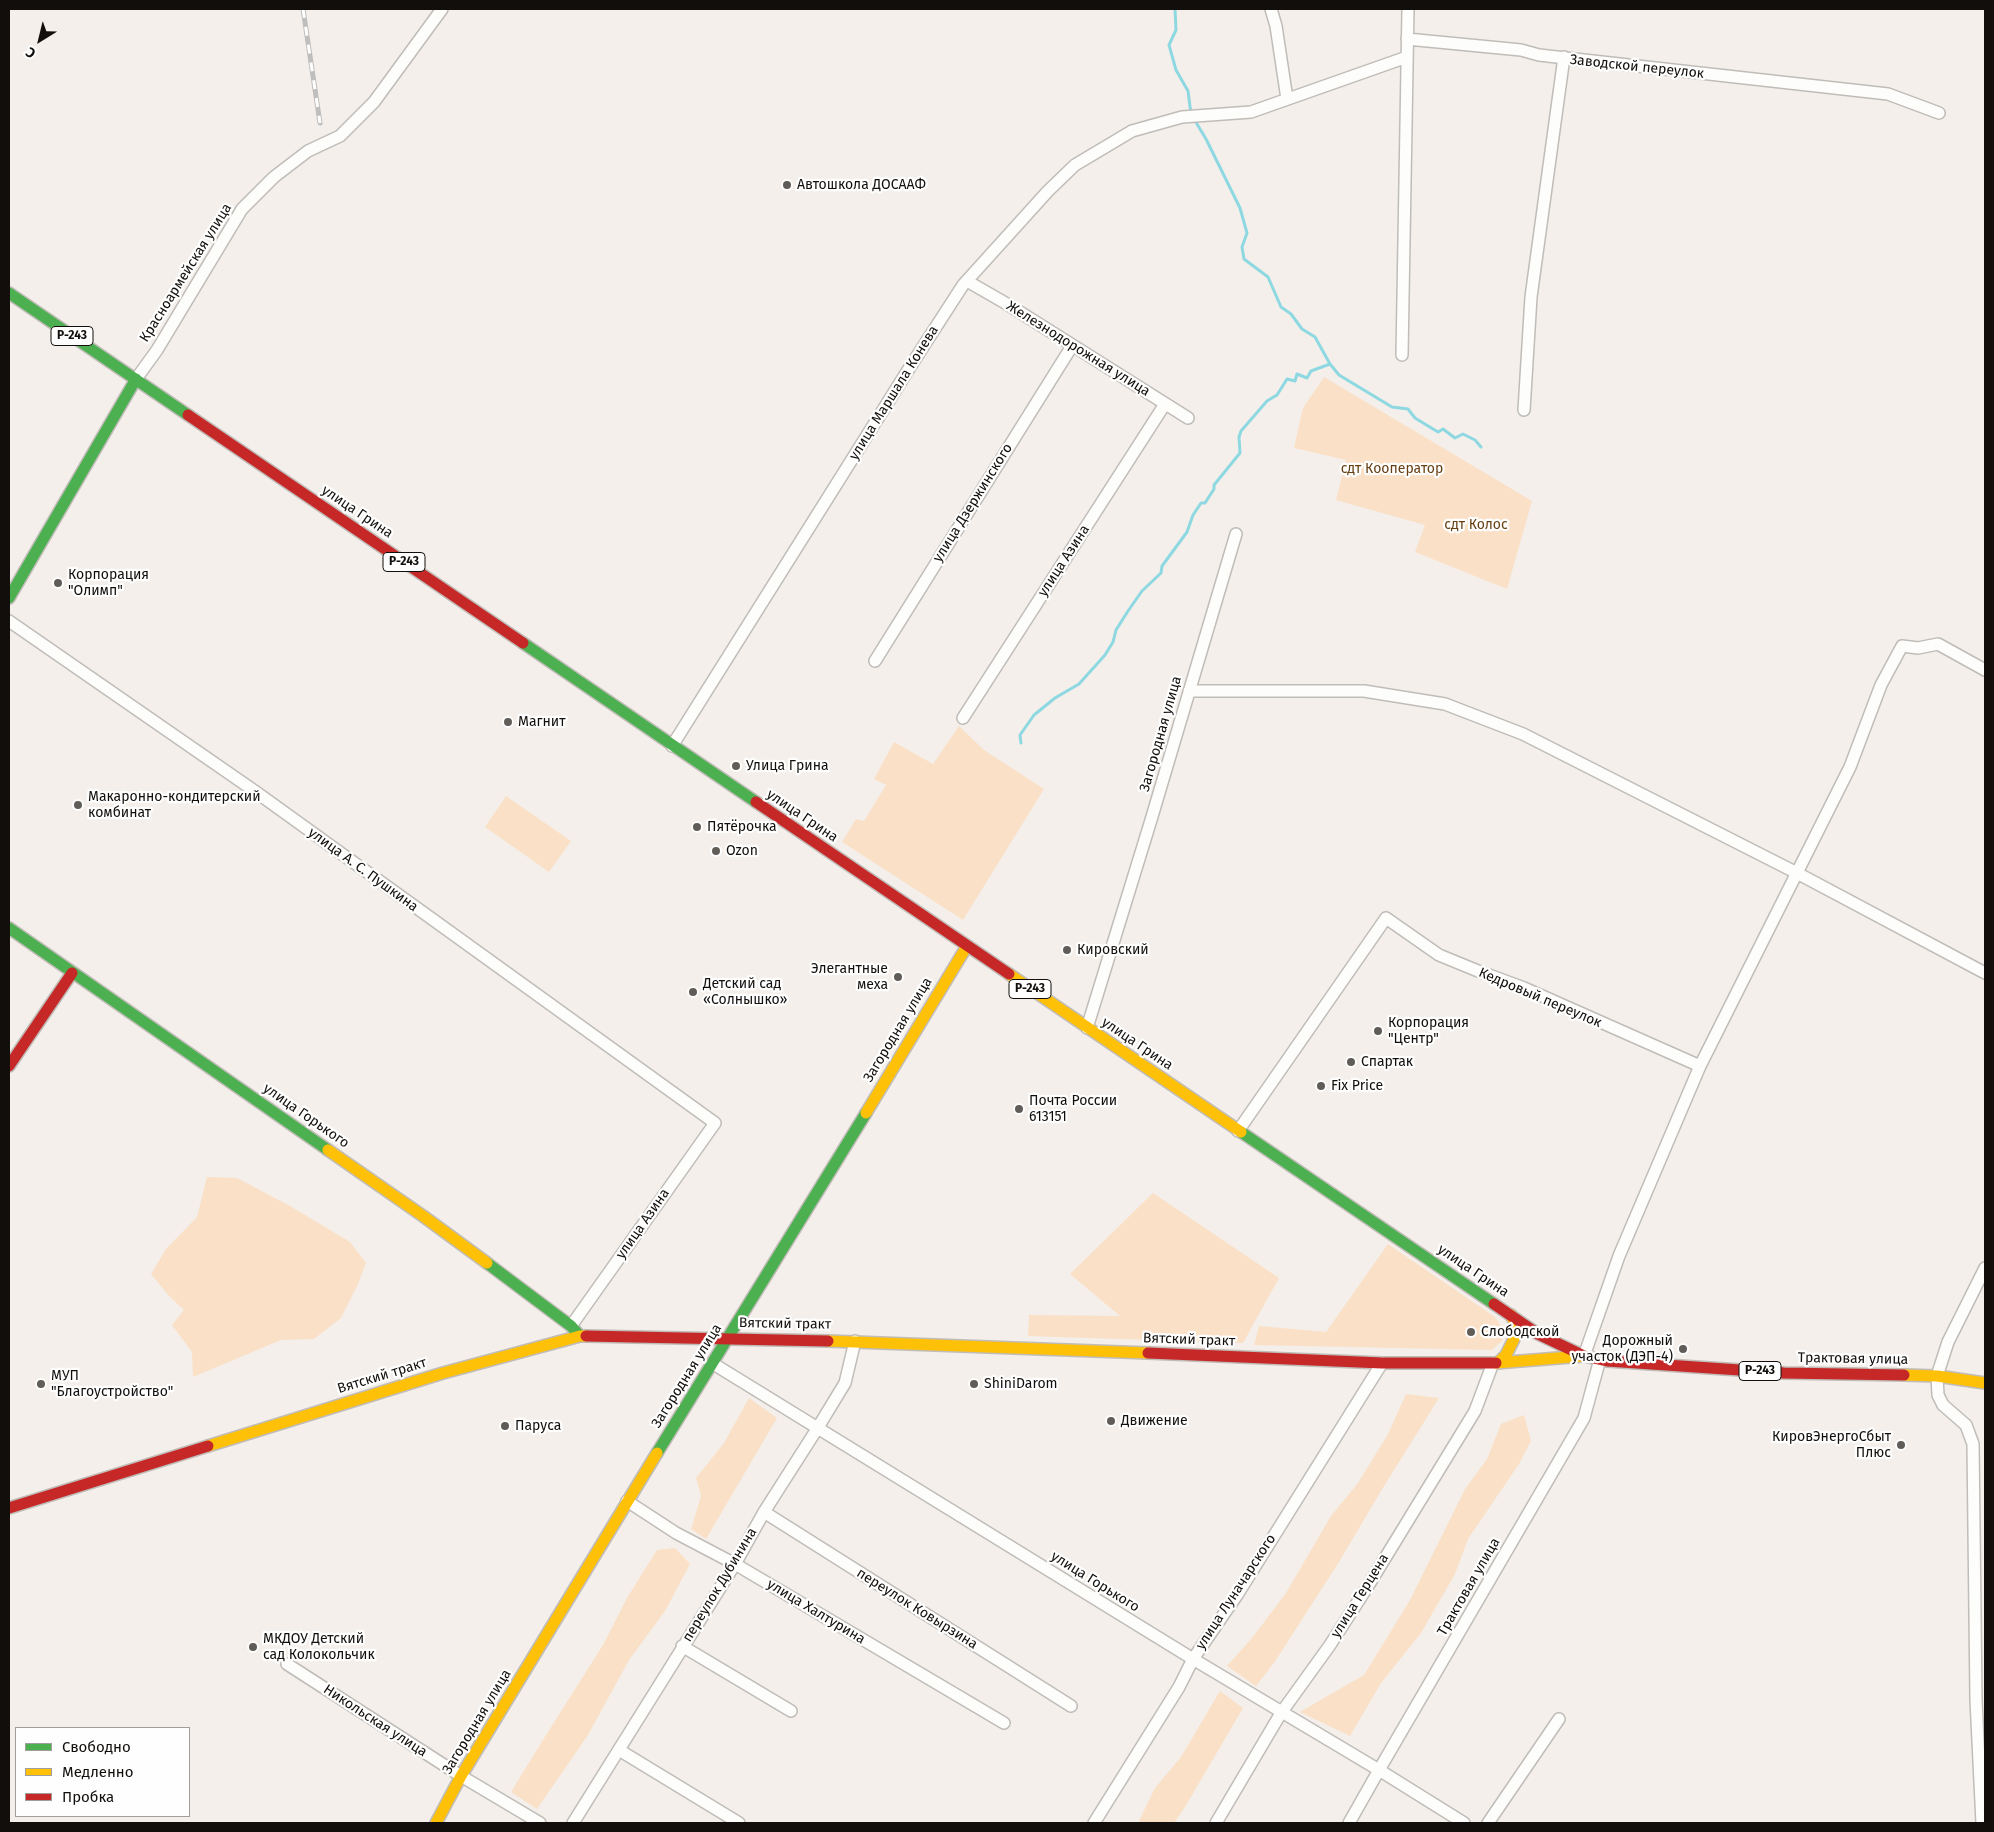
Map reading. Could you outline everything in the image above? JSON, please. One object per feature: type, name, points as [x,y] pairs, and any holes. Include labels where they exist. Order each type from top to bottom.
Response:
[{"type":"main road","name":"улица Грина","points":[[9,293],[1538,1334],[1584,1356]]},
{"type":"main road","name":"Красноармейская улица","points":[[9,598],[136,379]]},
{"type":"main road","name":"улица Горького","points":[[9,928],[424,1216],[571,1326],[580,1336]]},
{"type":"main road","name":"Загородная улица","points":[[436,1823],[462,1776],[627,1501],[729,1338],[967,946]]},
{"type":"main road","points":[[9,1066],[72,972]]},
{"type":"main road","points":[[1496,1362],[1506,1355],[1514,1339],[1514,1324],[1511,1315]]},
{"type":"main road","name":"Вятский тракт","points":[[9,1508],[443,1373],[580,1336],[855,1341],[1382,1363],[1496,1362],[1584,1356]]},
{"type":"main road","name":"Трактовая улица","points":[[1584,1356],[1600,1359],[1784,1373],[1937,1376],[1985,1383]]},
{"type":"street","name":"Красноармейская улица","points":[[136,379],[157,350],[242,209],[274,177],[308,151],[340,136],[374,102],[442,9]]},
{"type":"street","points":[[1271,9],[1276,26],[1287,99]]},
{"type":"street","points":[[1402,355],[1408,9]]},
{"type":"street","points":[[1407,39],[1521,50],[1564,58]]},
{"type":"street","name":"улица Маршала Конева","points":[[672,746],[966,281],[1048,190],[1075,164],[1132,131],[1192,116],[1251,112],[1407,57]]},
{"type":"street","name":"Заводской переулок","points":[[1524,410],[1531,297],[1564,58],[1888,94],[1939,112]]},
{"type":"street","name":"Железнодорожная улица","points":[[966,281],[1007,304],[1188,418]]},
{"type":"street","name":"улица Дзержинского","points":[[874,661],[1072,346]]},
{"type":"street","name":"улица Азина","points":[[964,718],[1165,404]]},
{"type":"street","name":"Загородная улица","points":[[1087,1028],[1236,534]]},
{"type":"street","name":"улица А. С. Пушкина","points":[[9,621],[270,803],[715,1122]]},
{"type":"street","points":[[1584,1356],[1619,1256],[1700,1066],[1850,767],[1881,684],[1902,646],[1918,648],[1938,644],[1985,670]]},
{"type":"street","points":[[1189,691],[1364,691],[1444,704],[1523,734],[1797,873],[1985,973]]},
{"type":"street","name":"Кедровый переулок","points":[[1238,1131],[1386,918],[1440,955],[1524,988],[1700,1066]]},
{"type":"street","name":"улица Азина","points":[[571,1326],[715,1122]]},
{"type":"street","points":[[1982,1823],[1976,1700],[1972,1444],[1966,1425],[1943,1405],[1938,1394],[1937,1376],[1948,1342],[1985,1268]]},
{"type":"street","name":"переулок Дубинина","points":[[573,1823],[735,1564],[764,1512],[845,1383],[855,1341]]},
{"type":"street","name":"Трактовая улица","points":[[1349,1823],[1378,1770],[1584,1418],[1600,1359]]},
{"type":"street","name":"улица Герцена","points":[[1216,1823],[1281,1713],[1330,1645],[1368,1586],[1475,1411],[1496,1362]]},
{"type":"street","name":"улица Горького","points":[[712,1363],[1192,1659],[1464,1823]]},
{"type":"street","name":"улица Луначарского","points":[[1094,1823],[1179,1687],[1192,1659],[1237,1595],[1382,1363]]},
{"type":"street","name":"улица Халтурина","points":[[627,1501],[676,1533],[735,1564],[1004,1723]]},
{"type":"street","name":"переулок Ковырзина","points":[[764,1512],[1071,1706]]},
{"type":"street","points":[[682,1646],[791,1711]]},
{"type":"street","name":"Никольская улица","points":[[287,1664],[462,1776],[540,1823]]},
{"type":"street","points":[[1488,1823],[1559,1719]]},
{"type":"street","points":[[619,1750],[739,1823]]},
{"type":"green space","points":[[1324,377],[1532,501],[1507,589],[1415,552],[1425,525],[1336,500],[1346,460],[1294,448],[1303,408]]},
{"type":"green space","points":[[959,726],[984,750],[1044,789],[963,920],[842,842],[856,819],[864,821],[886,785],[874,779],[894,742],[933,764]]},
{"type":"green space","points":[[506,796],[571,841],[549,872],[485,827]]},
{"type":"green space","points":[[207,1177],[237,1178],[290,1206],[350,1242],[366,1263],[341,1318],[314,1339],[281,1340],[193,1377],[192,1352],[172,1325],[184,1310],[169,1296],[151,1274],[166,1249],[197,1217]]},
{"type":"green space","points":[[1153,1193],[1279,1278],[1243,1343],[1028,1336],[1029,1315],[1120,1316],[1070,1274]]},
{"type":"green space","points":[[1388,1244],[1495,1317],[1504,1330],[1502,1341],[1492,1350],[1254,1345],[1259,1326],[1326,1332]]},
{"type":"green space","points":[[1406,1394],[1439,1398],[1339,1562],[1274,1663],[1256,1686],[1227,1666],[1252,1638],[1286,1593],[1331,1516],[1358,1483],[1388,1434]]},
{"type":"green space","points":[[749,1398],[777,1418],[706,1539],[691,1529],[701,1496],[696,1478],[724,1443]]},
{"type":"green space","points":[[1524,1415],[1531,1441],[1519,1464],[1468,1539],[1455,1574],[1421,1633],[1381,1683],[1350,1736],[1300,1712],[1364,1675],[1410,1600],[1465,1489],[1487,1459],[1501,1424]]},
{"type":"green space","points":[[675,1548],[690,1564],[665,1611],[629,1660],[588,1735],[537,1809],[511,1792],[603,1645],[627,1598],[657,1550]]},
{"type":"green space","points":[[1220,1691],[1243,1708],[1185,1807],[1174,1823],[1138,1823],[1155,1788],[1181,1757]]},
{"type":"waterway","points":[[1175,9],[1176,30],[1169,45],[1176,70],[1188,91],[1191,114]]},
{"type":"waterway","points":[[1194,119],[1240,208],[1247,233],[1242,247],[1244,259],[1268,277],[1281,307],[1291,314],[1302,329],[1315,337],[1330,364],[1339,375],[1392,407],[1408,409],[1415,418],[1438,432],[1443,429],[1455,438],[1463,434],[1475,440],[1481,447]]},
{"type":"waterway","points":[[1021,743],[1020,735],[1034,715],[1055,698],[1079,684],[1105,655],[1113,642],[1116,630],[1128,611],[1142,591],[1161,573],[1162,566],[1187,532],[1193,515],[1201,503],[1205,503],[1214,489],[1214,485],[1240,453],[1239,437],[1241,431],[1267,401],[1277,395],[1287,379],[1295,381],[1297,374],[1307,378],[1311,371],[1330,364]]},
{"type":"railway","points":[[303,9],[320,123]]},
{"type":"traffic: fast","points":[[9,293],[188,415]]},
{"type":"traffic: fast","points":[[9,598],[136,379]]},
{"type":"traffic: fast","points":[[523,643],[756,802]]},
{"type":"traffic: fast","points":[[9,928],[328,1150]]},
{"type":"traffic: fast","points":[[657,1453],[866,1113]]},
{"type":"traffic: fast","points":[[1241,1132],[1494,1304]]},
{"type":"traffic: fast","points":[[487,1263],[571,1326],[580,1336]]},
{"type":"traffic: slow","points":[[866,1113],[967,946]]},
{"type":"traffic: slow","points":[[1009,974],[1241,1132]]},
{"type":"traffic: slow","points":[[328,1150],[487,1263]]},
{"type":"traffic: slow","points":[[1499,1362],[1506,1355],[1514,1339],[1515,1323],[1511,1315]]},
{"type":"traffic: slow","points":[[208,1446],[443,1373],[580,1336],[586,1336]]},
{"type":"traffic: slow","points":[[828,1341],[1148,1353]]},
{"type":"traffic: slow","points":[[1496,1363],[1583,1356]]},
{"type":"traffic: slow","points":[[1904,1375],[1937,1376],[1985,1383]]},
{"type":"traffic: slow","points":[[436,1823],[461,1776],[657,1453]]},
{"type":"traffic: jam","points":[[188,415],[523,643]]},
{"type":"traffic: jam","points":[[756,802],[1009,974]]},
{"type":"traffic: jam","points":[[9,1066],[72,973]]},
{"type":"traffic: jam","points":[[1494,1304],[1538,1334],[1584,1356],[1607,1361],[1784,1373],[1904,1375]]},
{"type":"traffic: jam","points":[[586,1336],[828,1341]]},
{"type":"traffic: jam","points":[[1148,1353],[1382,1363],[1496,1363]]},
{"type":"traffic: jam","points":[[9,1508],[208,1446]]},
{"type":"place","name":"Автошкола ДОСААФ","points":[[787,185]]},
{"type":"place","name":"Корпорация \"Олимп\"","points":[[58,583]]},
{"type":"place","name":"Магнит","points":[[508,722]]},
{"type":"place","name":"Улица Грина","points":[[736,766]]},
{"type":"place","name":"Макаронно-кондитерский комбинат","points":[[78,805]]},
{"type":"place","name":"Пятёрочка","points":[[697,827]]},
{"type":"place","name":"Ozon","points":[[716,851]]},
{"type":"place","name":"Кировский","points":[[1067,950]]},
{"type":"place","name":"Элегантные меха","points":[[898,977]]},
{"type":"place","name":"Детский сад «Солнышко»","points":[[693,992]]},
{"type":"place","name":"Корпорация \"Центр\"","points":[[1378,1031]]},
{"type":"place","name":"Спартак","points":[[1351,1062]]},
{"type":"place","name":"Fix Price","points":[[1321,1086]]},
{"type":"place","name":"Почта России 613151","points":[[1019,1109]]},
{"type":"place","name":"Слободской","points":[[1471,1332]]},
{"type":"place","name":"Дорожный участок (ДЭП-4)","points":[[1683,1349]]},
{"type":"place","name":"МУП \"Благоустройство\"","points":[[41,1384]]},
{"type":"place","name":"ShiniDarom","points":[[974,1384]]},
{"type":"place","name":"Движение","points":[[1111,1421]]},
{"type":"place","name":"Паруса","points":[[505,1426]]},
{"type":"place","name":"КировЭнергоСбыт Плюс","points":[[1901,1445]]},
{"type":"place","name":"МКДОУ Детский сад Колокольчик","points":[[253,1647]]},
{"type":"park label","name":"сдт Кооператор","points":[[1392,469]]},
{"type":"park label","name":"сдт Колос","points":[[1476,525]]}]
